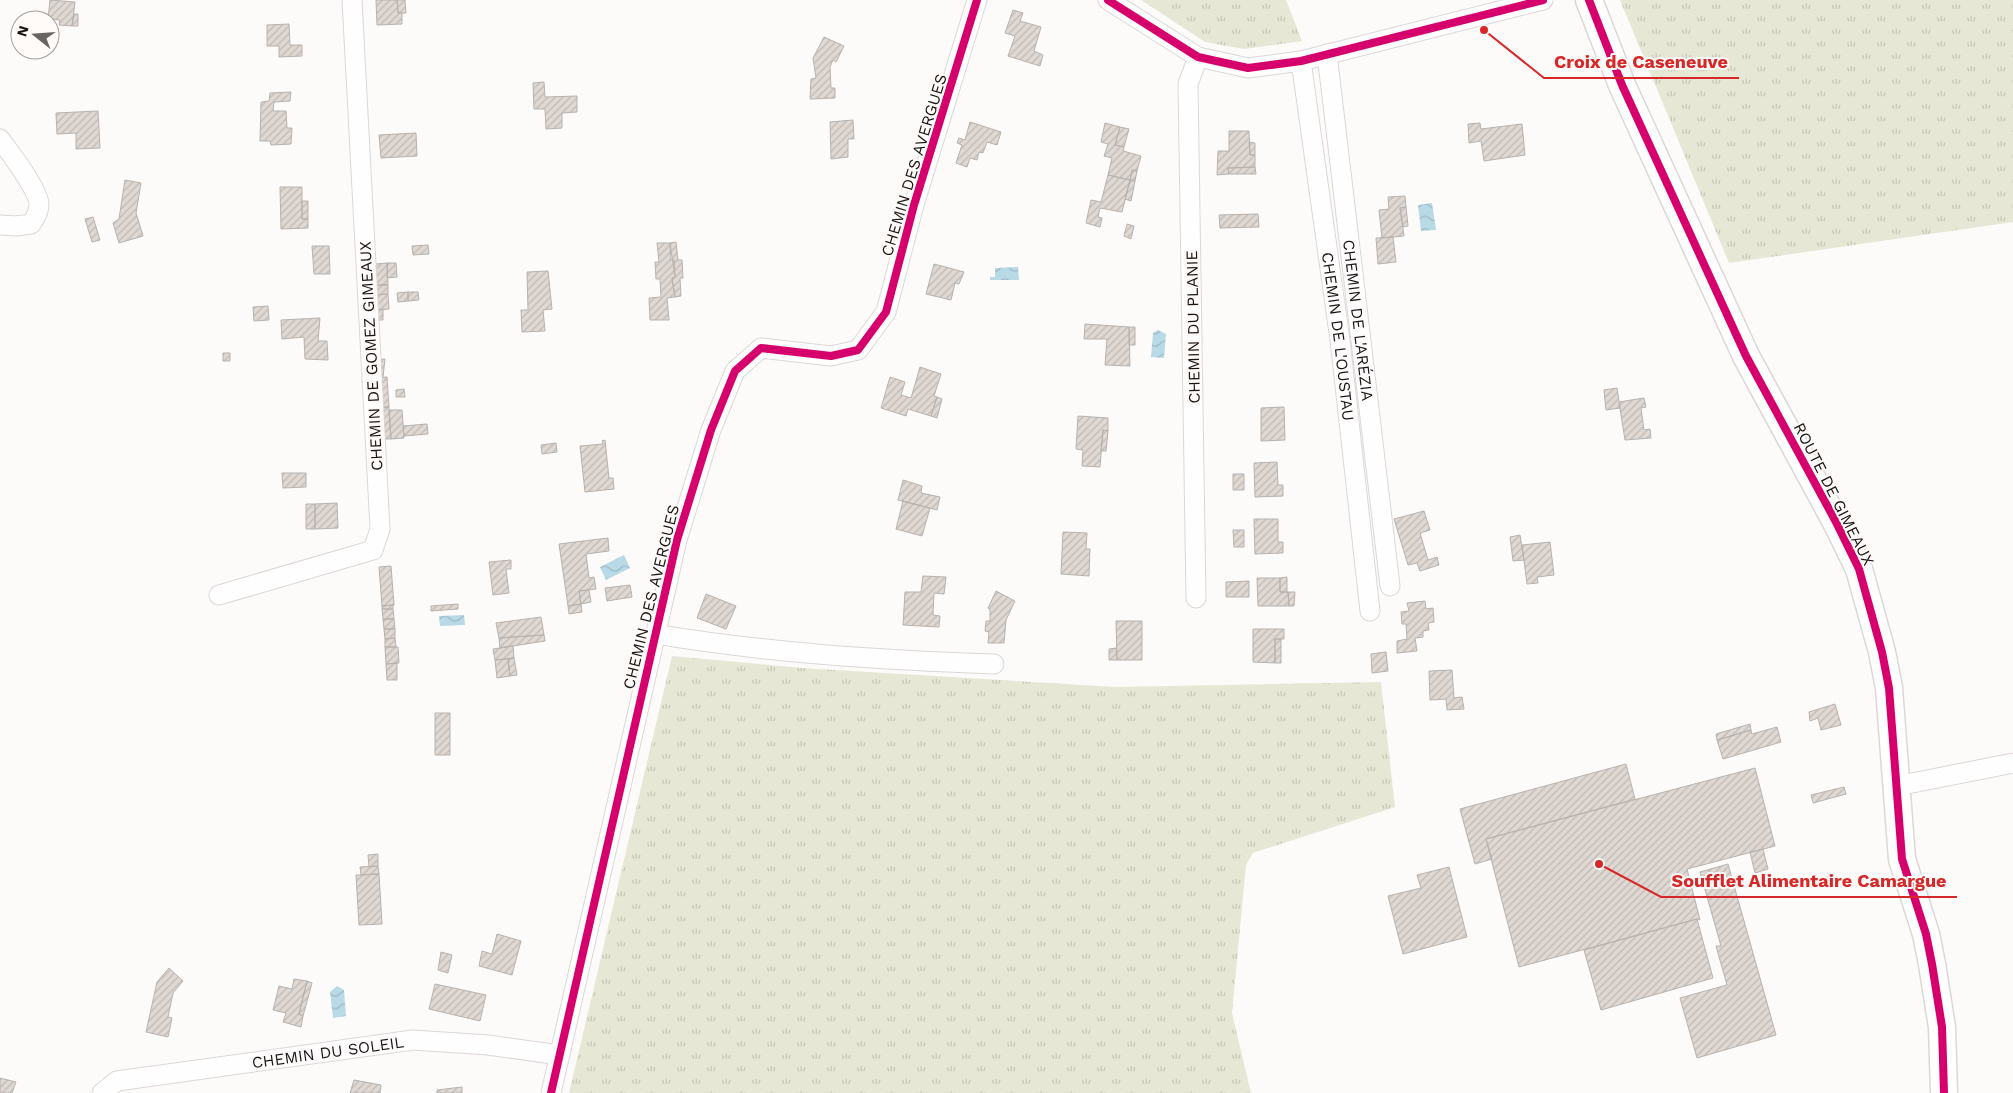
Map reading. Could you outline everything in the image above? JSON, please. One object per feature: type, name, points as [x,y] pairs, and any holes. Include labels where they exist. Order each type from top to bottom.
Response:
[{"type":"street","name":"CHEMIN DE GOMEZ GIMEAUX","points":[[219,595],[373,550],[380,529],[352,0]]},
{"type":"street","name":"CHEMIN DES AVERGUES","points":[[551,1093],[655,634],[680,531],[711,430],[735,371],[761,348],[831,356],[858,350],[886,312],[914,205],[977,0]]},
{"type":"street","points":[[1108,0],[1198,58],[1248,68],[1301,61],[1543,0]]},
{"type":"street","name":"ROUTE DE GIMEAUX","points":[[1589,0],[1622,85],[1746,356],[1836,522],[1859,569],[1882,652],[1889,688],[1902,859],[1926,934],[1941,1018],[1944,1093]]},
{"type":"street","name":"CHEMIN DE L'ARÉZIA","points":[[1327,54],[1390,586]]},
{"type":"street","name":"CHEMIN DU PLANIE","points":[[1196,598],[1188,84],[1198,58]]},
{"type":"street","name":"CHEMIN DE L'OUSTAU","points":[[1301,61],[1340,340],[1370,611]]},
{"type":"street","points":[[0,139],[14,158],[38,200],[38,214],[31,224],[0,225]]},
{"type":"street","points":[[655,634],[736,648],[875,660],[994,664]]},
{"type":"street","points":[[1897,786],[2013,764]]},
{"type":"street","name":"CHEMIN DU SOLEIL","points":[[102,1093],[117,1081],[413,1040],[488,1045],[560,1055]]},
{"type":"green space","points":[[1141,0],[1286,0],[1302,41],[1244,49],[1205,42]]},
{"type":"green space","points":[[1620,0],[2013,0],[2013,222],[1729,263]]},
{"type":"green space","points":[[672,656],[802,668],[1116,687],[1381,682],[1395,807],[1253,853],[1246,865],[1232,1013],[1251,1093],[569,1093]]},
{"type":"water","points":[[1432,203],[1436,230],[1421,231],[1418,205]]},
{"type":"water","points":[[1018,267],[1019,280],[990,280],[990,277],[995,277],[995,268]]},
{"type":"water","points":[[1158,330],[1166,334],[1164,358],[1151,357],[1153,333]]},
{"type":"water","points":[[624,555],[630,568],[606,580],[600,567]]},
{"type":"water","points":[[464,615],[465,625],[440,626],[439,616]]},
{"type":"water","points":[[337,986],[344,990],[346,1016],[333,1018],[330,992]]},
{"type":"building","points":[[50,0],[75,2],[72,26],[60,25],[60,10],[49,10]]},
{"type":"building","points":[[376,0],[397,0],[398,13],[402,13],[402,24],[377,25]]},
{"type":"building","points":[[397,0],[405,0],[406,13],[398,13]]},
{"type":"building","points":[[1013,10],[1023,13],[1020,21],[1041,27],[1034,51],[1043,55],[1040,66],[1008,56],[1015,36],[1005,33]]},
{"type":"building","points":[[74,14],[78,14],[78,26],[72,26]]},
{"type":"building","points":[[289,24],[290,45],[302,45],[302,56],[279,57],[279,46],[267,46],[267,25]]},
{"type":"building","points":[[824,37],[844,46],[836,62],[833,60],[830,67],[831,88],[835,88],[835,98],[810,99],[811,79],[816,78],[813,58]]},
{"type":"building","points":[[544,82],[545,97],[577,96],[577,112],[562,113],[562,128],[546,129],[545,109],[534,109],[533,83]]},
{"type":"building","points":[[291,92],[290,101],[274,102],[273,111],[286,111],[287,128],[292,128],[291,144],[271,145],[270,141],[260,141],[261,102],[269,101],[270,93]]},
{"type":"building","points":[[98,111],[100,148],[76,149],[76,133],[57,134],[56,113]]},
{"type":"building","points":[[853,120],[854,139],[848,139],[848,157],[831,159],[830,122]]},
{"type":"building","points":[[970,122],[1001,132],[997,145],[987,142],[983,153],[979,152],[977,160],[970,158],[967,167],[956,163],[962,145],[957,143],[959,138],[965,140]]},
{"type":"building","points":[[1105,123],[1120,127],[1115,145],[1124,147],[1123,151],[1141,156],[1137,171],[1132,170],[1130,180],[1108,175],[1112,158],[1104,156],[1108,144],[1101,142]]},
{"type":"building","points":[[1480,123],[1481,129],[1522,124],[1525,155],[1484,161],[1481,141],[1469,143],[1468,124]]},
{"type":"building","points":[[1120,127],[1129,129],[1124,147],[1115,145]]},
{"type":"building","points":[[1229,131],[1249,131],[1250,155],[1255,155],[1255,167],[1228,168],[1229,174],[1217,175],[1218,151],[1229,151]]},
{"type":"building","points":[[416,133],[417,156],[381,158],[379,135]]},
{"type":"building","points":[[1249,142],[1255,143],[1255,155],[1250,155]]},
{"type":"building","points":[[1255,167],[1256,174],[1229,174],[1228,168]]},
{"type":"building","points":[[1132,170],[1137,171],[1135,181],[1130,180]]},
{"type":"building","points":[[1108,175],[1130,180],[1122,212],[1100,208],[1098,217],[1102,218],[1100,227],[1086,223],[1091,200],[1101,202]]},
{"type":"building","points":[[125,180],[141,183],[136,213],[143,236],[119,243],[113,223],[119,219]]},
{"type":"building","points":[[1130,180],[1135,181],[1131,201],[1125,199]]},
{"type":"building","points":[[280,187],[302,187],[302,219],[308,219],[308,228],[281,229]]},
{"type":"building","points":[[1405,196],[1406,207],[1400,208],[1404,236],[1382,238],[1379,210],[1389,209],[1388,197]]},
{"type":"building","points":[[302,201],[308,201],[308,219],[302,219]]},
{"type":"building","points":[[1406,207],[1408,226],[1403,227],[1400,208]]},
{"type":"building","points":[[1258,214],[1259,227],[1220,228],[1219,215]]},
{"type":"building","points":[[93,217],[100,240],[92,242],[85,219]]},
{"type":"building","points":[[1127,224],[1134,226],[1131,239],[1124,236]]},
{"type":"building","points":[[1393,237],[1396,262],[1378,264],[1376,238]]},
{"type":"building","points":[[676,242],[678,260],[682,260],[683,278],[680,278],[681,296],[675,297],[672,278],[675,277],[670,243]]},
{"type":"building","points":[[657,243],[670,243],[671,260],[674,260],[675,277],[672,278],[675,297],[667,298],[669,320],[650,320],[649,298],[661,297],[660,279],[656,279],[655,262],[659,262]]},
{"type":"building","points":[[428,245],[429,254],[413,255],[412,246]]},
{"type":"building","points":[[312,246],[329,246],[330,274],[314,274]]},
{"type":"building","points":[[387,263],[388,285],[376,285],[375,264]]},
{"type":"building","points":[[387,263],[396,263],[397,277],[387,278]]},
{"type":"building","points":[[934,264],[964,272],[959,284],[955,283],[951,300],[926,294]]},
{"type":"building","points":[[548,271],[552,309],[543,310],[545,331],[522,332],[521,310],[528,310],[527,272]]},
{"type":"building","points":[[376,285],[388,285],[388,294],[371,295]]},
{"type":"building","points":[[408,292],[418,292],[419,300],[408,301]]},
{"type":"building","points":[[408,292],[408,301],[398,302],[397,293]]},
{"type":"building","points":[[388,294],[389,309],[377,310],[376,295]]},
{"type":"building","points":[[268,306],[269,320],[254,321],[253,307]]},
{"type":"building","points":[[383,309],[383,320],[378,320],[377,310]]},
{"type":"building","points":[[320,318],[318,341],[327,341],[328,360],[305,359],[304,337],[282,339],[281,320]]},
{"type":"building","points":[[1085,324],[1129,327],[1130,366],[1105,365],[1107,339],[1084,339]]},
{"type":"building","points":[[1129,327],[1135,327],[1135,345],[1129,345]]},
{"type":"building","points":[[223,353],[230,353],[230,361],[223,361]]},
{"type":"building","points":[[385,359],[383,377],[375,378],[374,360]]},
{"type":"building","points":[[920,367],[941,374],[934,396],[937,397],[931,416],[908,409],[906,416],[881,408],[890,377],[905,382],[901,395],[911,398]]},
{"type":"building","points":[[387,377],[389,407],[378,407],[376,378]]},
{"type":"building","points":[[1617,388],[1620,408],[1606,410],[1604,390]]},
{"type":"building","points":[[404,389],[405,397],[396,397],[396,390]]},
{"type":"building","points":[[937,397],[942,399],[937,418],[931,416]]},
{"type":"building","points":[[1644,398],[1646,407],[1641,408],[1644,430],[1650,429],[1651,438],[1625,440],[1619,402]]},
{"type":"building","points":[[378,407],[389,407],[391,439],[380,439]]},
{"type":"building","points":[[1284,407],[1285,440],[1261,441],[1261,408]]},
{"type":"building","points":[[389,410],[402,410],[404,438],[391,439]]},
{"type":"building","points":[[1078,416],[1108,418],[1108,431],[1103,430],[1100,467],[1082,466],[1083,450],[1076,449]]},
{"type":"building","points":[[427,424],[428,434],[404,436],[403,426]]},
{"type":"building","points":[[1103,430],[1108,431],[1106,451],[1101,451]]},
{"type":"building","points":[[605,440],[609,478],[613,478],[614,489],[585,492],[580,446],[603,444],[602,441]]},
{"type":"building","points":[[556,443],[557,452],[542,454],[541,445]]},
{"type":"building","points":[[1277,462],[1278,485],[1283,485],[1283,496],[1255,497],[1254,463]]},
{"type":"building","points":[[282,473],[306,473],[306,487],[283,488]]},
{"type":"building","points":[[1233,474],[1244,474],[1244,490],[1233,490]]},
{"type":"building","points":[[903,480],[922,486],[921,493],[940,497],[937,510],[898,500]]},
{"type":"building","points":[[903,501],[930,508],[922,536],[896,529]]},
{"type":"building","points":[[337,503],[338,528],[315,529],[315,504]]},
{"type":"building","points":[[306,504],[315,504],[315,529],[306,529]]},
{"type":"building","points":[[1424,511],[1430,530],[1420,533],[1428,560],[1437,557],[1439,565],[1420,571],[1417,563],[1408,565],[1394,519]]},
{"type":"building","points":[[1254,519],[1278,519],[1278,542],[1283,542],[1283,553],[1255,554]]},
{"type":"building","points":[[1233,530],[1244,530],[1244,547],[1234,547]]},
{"type":"building","points":[[1063,532],[1087,533],[1086,549],[1090,549],[1089,576],[1061,574]]},
{"type":"building","points":[[1520,535],[1524,560],[1513,561],[1510,537]]},
{"type":"building","points":[[608,538],[609,551],[586,554],[589,578],[594,577],[596,589],[579,591],[581,604],[568,606],[559,544]]},
{"type":"building","points":[[1550,542],[1554,575],[1537,577],[1538,583],[1527,584],[1522,545]]},
{"type":"building","points":[[511,560],[511,569],[506,569],[509,593],[493,595],[489,562]]},
{"type":"building","points":[[391,566],[394,605],[382,606],[379,567]]},
{"type":"building","points":[[923,576],[946,577],[944,594],[934,593],[933,615],[940,616],[939,627],[903,625],[905,592],[921,592]]},
{"type":"building","points":[[1287,577],[1287,592],[1280,592],[1280,578]]},
{"type":"building","points":[[1257,578],[1280,578],[1280,592],[1288,592],[1289,606],[1258,606]]},
{"type":"building","points":[[1249,581],[1249,597],[1226,597],[1226,582]]},
{"type":"building","points":[[630,585],[632,597],[607,601],[605,588]]},
{"type":"building","points":[[589,590],[591,602],[581,604],[579,591]]},
{"type":"building","points":[[996,591],[1015,601],[1006,620],[1004,643],[988,643],[989,632],[985,631],[986,621],[990,621],[990,609],[988,608]]},
{"type":"building","points":[[1288,592],[1295,592],[1294,606],[1289,606]]},
{"type":"building","points":[[706,594],[736,606],[726,629],[697,618]]},
{"type":"building","points":[[1425,601],[1426,609],[1433,608],[1434,622],[1428,623],[1429,630],[1423,631],[1423,637],[1415,638],[1417,651],[1397,653],[1397,641],[1407,639],[1406,624],[1402,624],[1401,612],[1409,611],[1407,603]]},
{"type":"building","points":[[458,604],[458,609],[431,611],[431,606]]},
{"type":"building","points":[[581,604],[582,612],[569,614],[568,606]]},
{"type":"building","points":[[393,605],[393,609],[382,609],[382,606]]},
{"type":"building","points":[[382,609],[393,609],[394,619],[383,619]]},
{"type":"building","points":[[541,617],[544,635],[499,638],[496,623]]},
{"type":"building","points":[[383,619],[394,619],[395,629],[384,629]]},
{"type":"building","points":[[1116,621],[1142,621],[1142,660],[1117,660]]},
{"type":"building","points":[[384,629],[395,629],[395,638],[385,639]]},
{"type":"building","points":[[1253,629],[1284,629],[1284,639],[1275,639],[1275,663],[1253,662]]},
{"type":"building","points":[[544,635],[545,641],[500,648],[499,638]]},
{"type":"building","points":[[395,638],[396,647],[385,647],[385,639]]},
{"type":"building","points":[[1275,639],[1281,639],[1281,663],[1275,663]]},
{"type":"building","points":[[513,646],[514,658],[495,660],[493,649]]},
{"type":"building","points":[[385,647],[398,647],[399,663],[386,664]]},
{"type":"building","points":[[1116,648],[1117,660],[1109,660],[1109,649]]},
{"type":"building","points":[[1386,652],[1388,671],[1372,673],[1371,654]]},
{"type":"building","points":[[514,658],[517,675],[510,676],[508,659]]},
{"type":"building","points":[[508,659],[510,676],[497,678],[495,660]]},
{"type":"building","points":[[397,663],[397,680],[387,680],[386,664]]},
{"type":"building","points":[[1452,670],[1454,698],[1462,697],[1464,709],[1447,710],[1446,699],[1430,700],[1429,671]]},
{"type":"building","points":[[1835,704],[1841,725],[1821,730],[1818,718],[1810,721],[1809,712]]},
{"type":"building","points":[[435,713],[450,713],[450,755],[435,755]]},
{"type":"building","points":[[1750,724],[1751,730],[1717,740],[1716,734]]},
{"type":"building","points":[[1777,727],[1781,742],[1723,759],[1717,740],[1751,730],[1752,734]]},
{"type":"building","points":[[1626,764],[1635,799],[1486,839],[1492,859],[1475,864],[1460,809]]},
{"type":"building","points":[[1755,768],[1775,846],[1687,869],[1700,920],[1697,919],[1519,967],[1486,839]]},
{"type":"building","points":[[1844,787],[1846,794],[1813,803],[1811,795]]},
{"type":"building","points":[[1763,849],[1768,869],[1755,873],[1750,852]]},
{"type":"building","points":[[378,854],[378,866],[369,867],[368,855]]},
{"type":"building","points":[[1728,864],[1776,1035],[1697,1058],[1680,998],[1727,985],[1716,946],[1721,946],[1700,872]]},
{"type":"building","points":[[378,866],[379,874],[361,875],[360,867]]},
{"type":"building","points":[[1449,867],[1467,937],[1403,954],[1388,896],[1421,888],[1417,875]]},
{"type":"building","points":[[379,874],[382,924],[359,925],[356,875]]},
{"type":"building","points":[[1697,919],[1713,978],[1601,1010],[1584,950]]},
{"type":"building","points":[[497,934],[521,941],[512,975],[479,966],[482,951],[492,954]]},
{"type":"building","points":[[441,952],[452,955],[448,973],[438,970]]},
{"type":"building","points":[[169,968],[183,981],[173,993],[168,1017],[172,1018],[168,1037],[146,1032],[157,982]]},
{"type":"building","points":[[294,979],[307,981],[299,1014],[303,1016],[301,1027],[283,1022],[286,1013],[273,1010],[279,986],[292,989]]},
{"type":"building","points":[[307,981],[312,983],[303,1016],[299,1014]]},
{"type":"building","points":[[435,984],[486,995],[480,1021],[429,1009]]},
{"type":"building","points":[[0,1078],[16,1082],[12,1093],[0,1093]]},
{"type":"building","points":[[354,1080],[381,1085],[380,1093],[350,1093]]},
{"type":"building","points":[[462,1087],[462,1093],[437,1093],[437,1090]]},
{"type":"cycle path","points":[[551,1093],[677,540],[711,430],[735,371],[761,348],[831,356],[858,350],[886,312],[914,205],[977,0]]},
{"type":"cycle path","points":[[1108,0],[1198,57],[1248,68],[1301,61],[1543,0]]},
{"type":"cycle path","points":[[1589,0],[1622,85],[1746,356],[1836,522],[1859,569],[1882,652],[1889,688],[1902,859],[1926,934],[1932,964],[1942,1027],[1944,1093]]},
{"type":"place","name":"Croix de Caseneuve","points":[[1484,30]]},
{"type":"place","name":"Soufflet Alimentaire Camargue","points":[[1599,864]]}]
